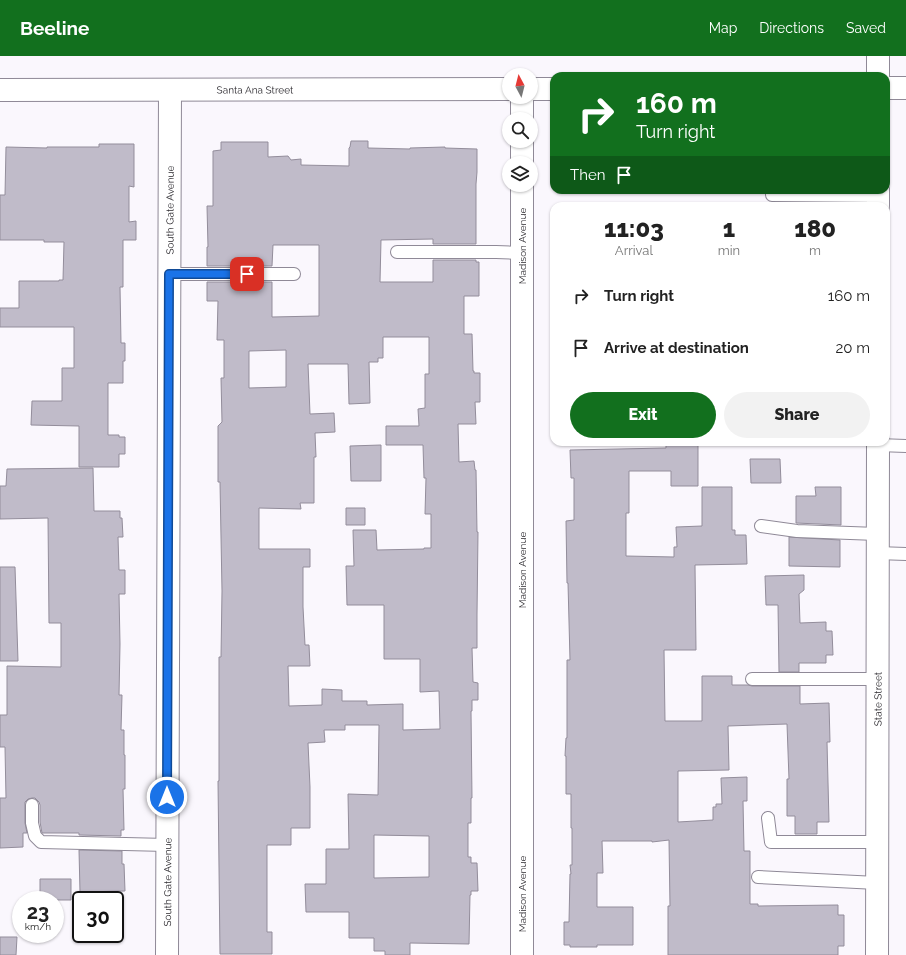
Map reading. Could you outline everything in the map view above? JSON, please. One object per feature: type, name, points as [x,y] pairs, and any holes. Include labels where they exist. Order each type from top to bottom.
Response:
[{"type":"street","points":[[878,56],[878,72]]},
{"type":"street","points":[[890,88],[906,88]]},
{"type":"street","name":"Santa Ana Street","points":[[0,90],[502,89]]},
{"type":"street","points":[[538,89],[550,89]]},
{"type":"street","name":"South Gate Avenue","points":[[167,955],[170,90]]},
{"type":"street","name":"Madison Avenue","points":[[522,192],[522,955]]},
{"type":"street","name":"State Street","points":[[876,955],[878,446]]},
{"type":"lane","points":[[772,194],[878,197]]},
{"type":"lane","points":[[396,252],[522,253]]},
{"type":"lane","points":[[169,274],[294,274]]},
{"type":"lane","points":[[890,444],[906,446]]},
{"type":"lane","points":[[761,526],[877,544],[906,554]]},
{"type":"lane","points":[[752,679],[877,679]]},
{"type":"lane","points":[[32,805],[32,823],[35,836],[41,842],[167,845]]},
{"type":"lane","points":[[768,818],[770,842],[877,842]]},
{"type":"lane","points":[[758,877],[877,883]]},
{"type":"building","points":[[351,141],[368,141],[368,148],[410,149],[445,147],[477,149],[476,244],[433,244],[433,239],[381,240],[380,282],[433,282],[433,260],[476,260],[476,262],[479,262],[479,296],[464,296],[464,334],[472,334],[473,371],[474,373],[480,373],[480,402],[475,402],[476,424],[458,424],[459,462],[474,461],[476,470],[478,532],[477,648],[472,648],[473,682],[478,683],[478,700],[472,700],[471,711],[472,798],[471,823],[468,823],[468,857],[471,857],[471,863],[477,863],[478,891],[471,891],[470,895],[469,944],[410,943],[410,955],[385,955],[385,951],[374,951],[374,938],[349,938],[349,912],[306,912],[305,884],[326,884],[326,849],[349,849],[348,794],[378,795],[379,725],[345,725],[345,730],[324,730],[325,742],[308,743],[310,828],[291,828],[291,845],[267,845],[267,932],[272,932],[272,954],[220,954],[218,781],[219,657],[221,657],[222,591],[220,482],[218,482],[218,426],[222,422],[221,378],[224,378],[224,340],[217,340],[218,301],[207,301],[207,282],[272,282],[272,317],[319,316],[319,245],[273,245],[272,266],[207,266],[207,206],[213,206],[213,151],[221,150],[221,142],[268,142],[268,157],[288,156],[291,160],[301,159],[301,165],[349,166]],"holes":[[[383,337],[429,337],[429,374],[425,374],[425,408],[418,409],[419,426],[386,426],[386,445],[423,445],[424,478],[426,478],[425,514],[431,514],[431,548],[377,550],[376,530],[353,530],[354,566],[346,566],[347,605],[384,605],[384,659],[420,659],[420,692],[439,691],[440,729],[403,730],[403,704],[367,705],[367,701],[342,701],[342,690],[322,689],[322,705],[289,706],[288,666],[310,666],[309,645],[305,645],[303,607],[303,567],[310,567],[310,549],[259,549],[259,508],[301,509],[300,503],[314,503],[314,457],[316,457],[315,433],[335,432],[334,413],[310,414],[308,364],[348,364],[349,404],[370,403],[369,362],[378,362],[378,358],[383,358]],[[286,350],[286,387],[249,388],[249,351]],[[374,835],[429,836],[429,877],[374,878]]]},
{"type":"building","points":[[99,144],[134,144],[134,187],[129,186],[129,222],[136,221],[136,240],[123,240],[123,287],[120,287],[121,343],[125,343],[123,383],[108,383],[108,435],[119,435],[119,437],[125,437],[125,454],[119,454],[119,467],[79,467],[79,426],[31,425],[32,401],[62,401],[62,368],[74,368],[74,327],[0,327],[0,308],[19,308],[19,281],[63,280],[64,242],[44,242],[44,240],[0,240],[0,195],[5,195],[6,147],[99,147]]},
{"type":"building","points":[[381,445],[381,481],[351,481],[350,446]]},
{"type":"building","points":[[666,446],[698,446],[698,486],[671,486],[671,471],[629,471],[629,513],[626,513],[626,556],[674,557],[674,547],[677,547],[676,527],[702,526],[702,487],[732,487],[732,530],[735,530],[735,535],[746,535],[747,564],[695,565],[696,650],[664,650],[665,721],[702,721],[702,676],[732,676],[732,685],[800,686],[800,704],[829,703],[830,742],[827,742],[829,822],[817,822],[817,834],[795,834],[795,816],[787,816],[787,779],[789,779],[787,724],[728,726],[729,770],[678,771],[678,822],[713,820],[713,807],[716,807],[716,804],[722,804],[721,778],[747,777],[747,801],[743,801],[744,851],[750,851],[750,904],[758,904],[758,906],[838,905],[838,915],[844,915],[844,946],[838,946],[838,955],[668,955],[668,906],[670,906],[669,840],[652,842],[602,841],[603,873],[597,873],[597,907],[633,907],[633,945],[570,947],[570,945],[564,945],[564,922],[569,922],[570,865],[572,865],[571,794],[566,794],[565,756],[567,738],[567,660],[570,660],[566,521],[574,520],[574,478],[571,478],[570,450],[666,448]]},
{"type":"building","points":[[750,459],[780,459],[781,483],[751,483]]},
{"type":"building","points":[[93,468],[94,511],[120,511],[120,518],[122,518],[123,537],[118,537],[119,570],[125,570],[125,594],[119,594],[119,695],[122,695],[121,730],[124,730],[125,755],[125,789],[123,789],[124,830],[121,830],[121,836],[79,835],[79,833],[42,833],[40,822],[40,805],[35,798],[32,798],[25,802],[25,823],[27,833],[23,833],[23,847],[0,848],[0,798],[6,798],[5,747],[0,747],[0,715],[7,715],[7,666],[61,667],[61,623],[49,623],[48,518],[0,519],[0,486],[6,486],[7,469]]},
{"type":"building","points":[[815,487],[841,487],[841,525],[796,523],[796,496],[816,496]]},
{"type":"building","points":[[346,508],[365,508],[365,525],[346,525]]},
{"type":"building","points":[[789,537],[840,540],[840,567],[789,566]]},
{"type":"building","points":[[0,567],[15,567],[18,661],[0,661]]},
{"type":"building","points":[[804,575],[804,590],[799,594],[800,623],[826,622],[826,631],[832,631],[833,655],[826,655],[826,663],[799,663],[799,672],[779,672],[778,605],[766,605],[765,576]]},
{"type":"building","points":[[79,850],[122,851],[125,891],[80,891]]},
{"type":"building","points":[[40,879],[71,879],[71,900],[64,900],[64,891],[40,891]]},
{"type":"building","points":[[0,937],[12,937],[12,943],[17,943],[16,955],[0,955]]},
{"type":"route","points":[[167,797],[169,274],[247,274]]}]
